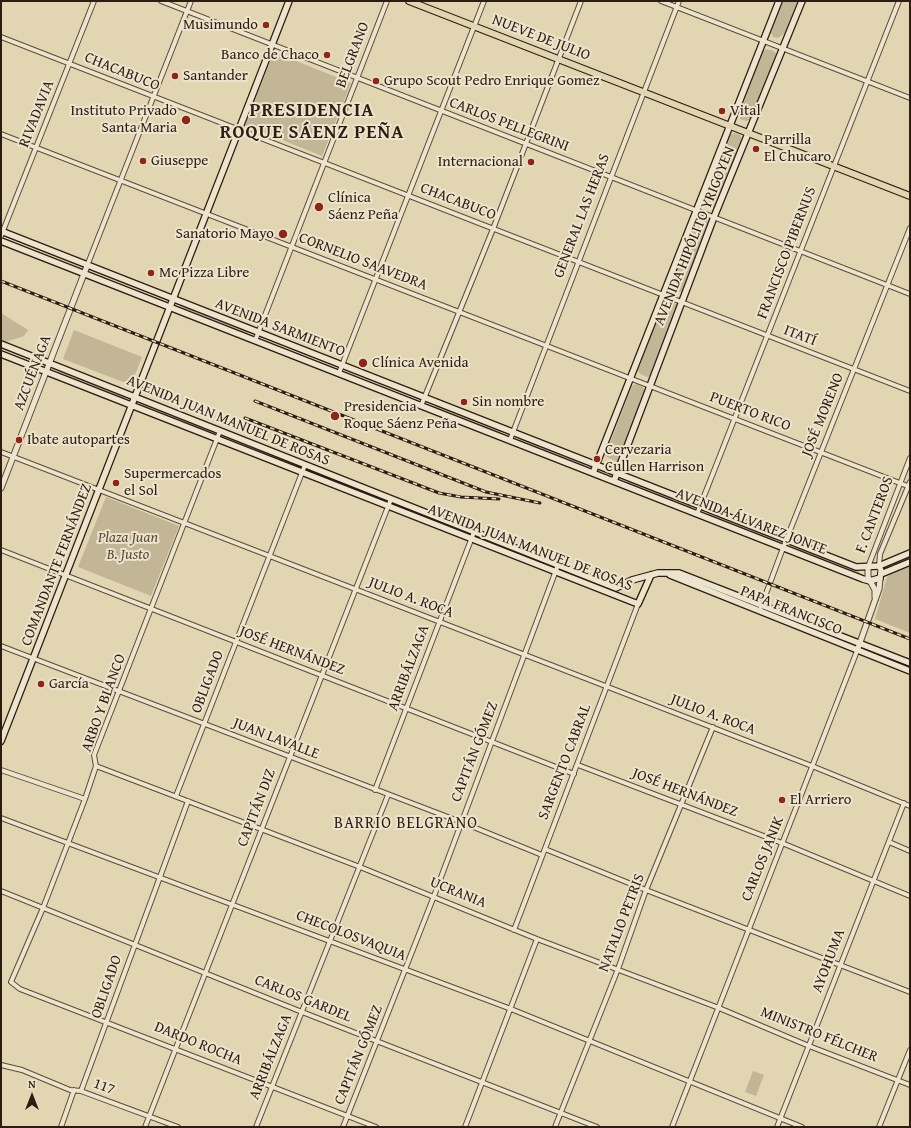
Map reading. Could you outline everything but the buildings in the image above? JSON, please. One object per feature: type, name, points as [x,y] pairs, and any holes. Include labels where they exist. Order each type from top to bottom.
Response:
[{"type":"main road","name":"COMANDANTE FERNÁNDEZ","points":[[2,738],[289,1]]},
{"type":"main road","name":"NUEVE DE JULIO","points":[[409,1],[910,196]]},
{"type":"main road","name":"AVENIDA HIPÓLITO YRIGOYEN","points":[[593,473],[632,379],[696,210],[731,126],[779,1]]},
{"type":"main road","name":"AVENIDA HIPÓLITO YRIGOYEN","points":[[614,481],[714,217],[750,133],[802,1]]},
{"type":"main road","name":"AVENIDA SARMIENTO","points":[[2,233],[617,473]]},
{"type":"main road","name":"AVENIDA SARMIENTO","points":[[1,241],[614,481]]},
{"type":"main road","name":"AVENIDA JUAN MANUEL DE ROSAS","points":[[1,344],[616,588],[632,580],[651,575]]},
{"type":"main road","name":"AVENIDA JUAN MANUEL DE ROSAS","points":[[1,354],[638,604],[651,575]]},
{"type":"main road","name":"AVENIDA ÁLVAREZ JONTE","points":[[617,473],[856,567],[879,566],[910,553]]},
{"type":"main road","name":"AVENIDA ÁLVAREZ JONTE","points":[[614,481],[870,581]]},
{"type":"main road","points":[[870,581],[910,562]]},
{"type":"main road","points":[[651,575],[664,572],[679,574],[760,608],[910,663]]},
{"type":"main road","points":[[632,580],[640,582],[645,589]]},
{"type":"main road","points":[[619,587],[620,597]]},
{"type":"main road","name":"PAPA FRANCISCO","points":[[760,608],[910,671]]},
{"type":"street","name":"RIVADAVIA","points":[[2,233],[37,148],[94,1]]},
{"type":"street","name":"CARLOS PELLEGRINI","points":[[161,1],[441,112],[526,143],[910,294]]},
{"type":"street","points":[[87,266],[191,1]]},
{"type":"street","name":"BELGRANO","points":[[255,341],[387,1]]},
{"type":"street","points":[[339,374],[484,1]]},
{"type":"street","points":[[422,406],[493,229],[581,1]]},
{"type":"street","points":[[661,1],[910,98]]},
{"type":"street","name":"GENERAL LAS HERAS","points":[[510,440],[577,262],[679,1]]},
{"type":"street","name":"FRANCISCO PIBERNUS","points":[[697,514],[899,1]]},
{"type":"street","name":"CHACABUCO","points":[[1,37],[682,303]]},
{"type":"street","name":"CORNELIO SAAVEDRA","points":[[1,134],[649,386]]},
{"type":"street","name":"JOSÉ MORENO","points":[[760,608],[910,228]]},
{"type":"street","name":"AZCUÉNAGA","points":[[1,488],[87,266]]},
{"type":"street","name":"ITATÍ","points":[[682,303],[910,391]]},
{"type":"street","name":"PUERTO RICO","points":[[649,386],[900,483],[909,485]]},
{"type":"street","name":"ARBO Y BLANCO","points":[[12,982],[43,908],[96,766],[94,755],[220,431]]},
{"type":"street","name":"JULIO A. ROCA","points":[[1,452],[607,686],[910,806]]},
{"type":"street","name":"F. CANTEROS","points":[[870,581],[868,567],[910,458]]},
{"type":"street","name":"OBLIGADO","points":[[176,796],[305,465]]},
{"type":"street","name":"F. CANTEROS","points":[[881,576],[879,566],[880,554],[909,485]]},
{"type":"street","name":"CAPITÁN DIZ","points":[[145,1127],[391,499]]},
{"type":"street","name":"ARRIBÁLZAGA","points":[[376,790],[474,532]]},
{"type":"street","name":"JOSÉ HERNÁNDEZ","points":[[1,550],[574,774]]},
{"type":"street","name":"CAPITÁN GÓMEZ","points":[[343,1127],[434,896],[558,565]]},
{"type":"street","name":"CARLOS JANIK","points":[[672,1127],[719,1008],[748,928],[858,650],[879,590],[881,576]]},
{"type":"street","points":[[870,581],[875,590],[875,600]]},
{"type":"street","name":"SARGENTO CABRAL","points":[[514,930],[578,766],[638,604]]},
{"type":"street","name":"JUAN LAVALLE","points":[[1,646],[461,822],[542,856]]},
{"type":"street","name":"NATALIO PETRIS","points":[[555,1127],[618,969],[646,890],[713,728]]},
{"type":"street","points":[[96,766],[188,801]]},
{"type":"street","name":"JOSÉ HERNÁNDEZ","points":[[578,766],[782,843],[910,896]]},
{"type":"street","points":[[1,770],[84,799]]},
{"type":"street","name":"ARRIBÁLZAGA","points":[[256,1127],[388,795]]},
{"type":"street","name":"OBLIGADO","points":[[81,1091],[108,1023],[110,1010],[188,801]]},
{"type":"street","name":"UCRANIA","points":[[188,801],[434,896],[537,939],[719,1008]]},
{"type":"street","name":"AYOHUMA","points":[[777,1127],[904,803]]},
{"type":"street","name":"CHECOLOSVAQUIA","points":[[1,818],[67,844],[159,876],[511,1009],[802,1127]]},
{"type":"street","points":[[889,842],[910,851]]},
{"type":"street","points":[[545,849],[646,890],[748,928],[910,992]]},
{"type":"street","name":"CARLOS GARDEL","points":[[1,891],[377,1042],[596,1127]]},
{"type":"street","points":[[465,1127],[537,939]]},
{"type":"street","name":"DARDO ROCHA","points":[[12,982],[20,989],[176,1048],[376,1127]]},
{"type":"street","name":"MINISTRO FÉLCHER","points":[[719,1008],[809,1046],[910,1085]]},
{"type":"street","points":[[879,1127],[910,1050]]},
{"type":"street","name":"117","points":[[1,1065],[22,1070],[178,1127]]},
{"type":"street","points":[[61,1127],[74,1090]]},
{"type":"green space","points":[[782,1],[798,1],[785,33],[778,38],[773,37],[771,33]]},
{"type":"green space","points":[[766,49],[774,51],[777,55],[751,119],[746,121],[740,119],[740,112],[763,51]]},
{"type":"green space","points":[[274,52],[351,83],[322,156],[245,125]]},
{"type":"green space","points":[[735,133],[740,135],[742,138],[717,206],[714,208],[704,204],[704,201],[729,135]]},
{"type":"green space","points":[[698,216],[709,218],[711,221],[684,291],[679,292],[671,287]]},
{"type":"green space","points":[[667,300],[677,304],[677,307],[651,376],[647,377],[640,374],[638,370],[664,302]]},
{"type":"green space","points":[[181,305],[249,331],[248,334],[180,307]]},
{"type":"green space","points":[[1,313],[28,330],[24,336],[5,342],[1,341]]},
{"type":"green space","points":[[74,330],[142,357],[131,385],[63,359]]},
{"type":"green space","points":[[58,371],[125,397],[125,400],[57,373]]},
{"type":"green space","points":[[636,384],[643,387],[645,392],[617,462],[605,456],[632,386]]},
{"type":"green space","points":[[143,405],[212,431],[211,434],[142,407]]},
{"type":"green space","points":[[435,405],[500,430],[502,434],[435,409]]},
{"type":"green space","points":[[519,438],[585,463],[583,467],[519,442]]},
{"type":"green space","points":[[627,481],[690,504],[692,506],[691,509],[626,484]]},
{"type":"green space","name":"Plaza Juan B. Justo","points":[[106,497],[179,526],[151,596],[78,567]]},
{"type":"green space","points":[[709,513],[775,537],[776,539],[774,541],[710,517],[708,515]]},
{"type":"green space","points":[[797,546],[859,571],[860,575],[794,549]]},
{"type":"green space","points":[[910,566],[910,633],[875,619],[887,577],[893,572]]},
{"type":"green space","points":[[753,1071],[764,1075],[756,1096],[745,1092]]},
{"type":"railway","points":[[1,281],[910,639]]},
{"type":"railway","points":[[255,401],[486,492],[540,503]]},
{"type":"railway","points":[[245,418],[439,493],[461,497],[499,499]]},
{"type":"place","name":"Musimundo","points":[[266,25]]},
{"type":"place","name":"Banco de Chaco","points":[[327,55]]},
{"type":"place","name":"Santander","points":[[175,76]]},
{"type":"place","name":"Grupo Scout Pedro Enrique Gomez","points":[[376,81]]},
{"type":"place","name":"Vital","points":[[722,111]]},
{"type":"place","name":"Instituto Privado Santa Maria","points":[[186,120]]},
{"type":"place","name":"Parrilla El Chucaro","points":[[756,149]]},
{"type":"place","name":"Giuseppe","points":[[143,161]]},
{"type":"place","name":"Internacional","points":[[531,162]]},
{"type":"place","name":"Clínica Sáenz Peña","points":[[319,207]]},
{"type":"place","name":"Sanatorio Mayo","points":[[283,234]]},
{"type":"place","name":"Mc Pizza Libre","points":[[151,273]]},
{"type":"place","name":"Clínica Avenida","points":[[363,363]]},
{"type":"place","name":"Sin nombre","points":[[464,402]]},
{"type":"place","name":"Presidencia Roque Sáenz Peña","points":[[335,416]]},
{"type":"place","name":"Ibate autopartes","points":[[19,440]]},
{"type":"place","name":"Cervezaria Cullen Harrison","points":[[597,459]]},
{"type":"place","name":"Supermercados el Sol","points":[[116,483]]},
{"type":"place","name":"García","points":[[41,684]]},
{"type":"place","name":"El Arriero","points":[[782,800]]},
{"type":"district","name":"PRESIDENCIA ROQUE SÁENZ PEÑA","points":[[312,122]]},
{"type":"district","name":"BARRIO BELGRANO","points":[[406,824]]}]
